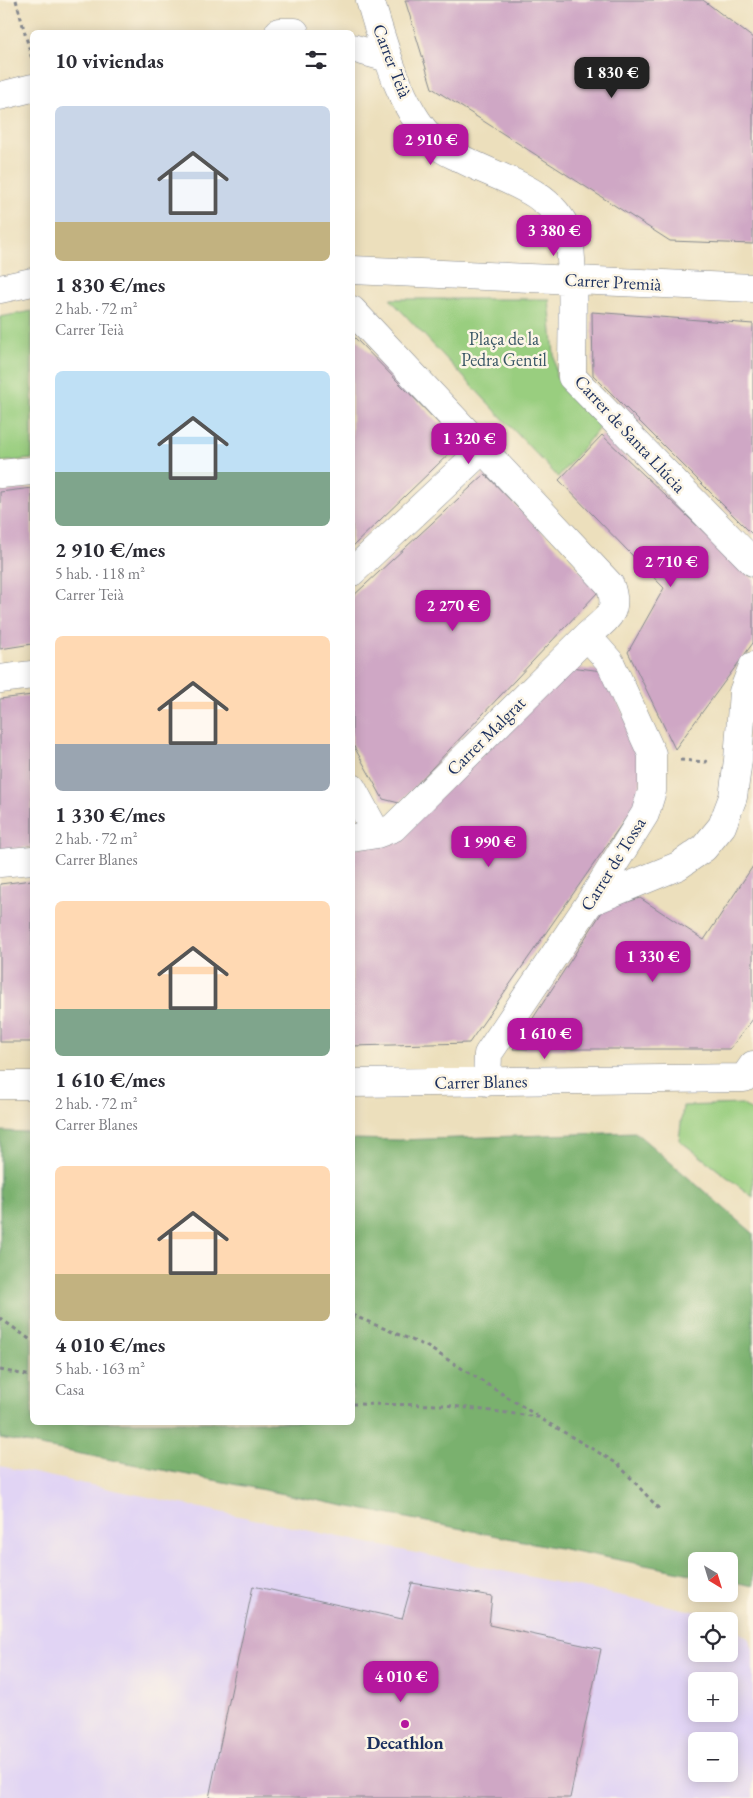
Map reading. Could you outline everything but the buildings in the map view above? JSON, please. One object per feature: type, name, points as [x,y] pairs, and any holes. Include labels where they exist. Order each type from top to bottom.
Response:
[{"type":"street","name":"Carrer Teià","points":[[370,0],[388,58],[416,120],[439,146],[471,164],[509,179],[534,193],[556,212],[569,234],[572,279]]},
{"type":"street","points":[[355,49],[388,58]]},
{"type":"street","points":[[0,96],[30,88]]},
{"type":"street","name":"Carrer Premià","points":[[355,270],[753,288]]},
{"type":"street","name":"Carrer de Santa Llúcia","points":[[572,279],[572,376],[753,562]]},
{"type":"street","points":[[0,289],[30,282]]},
{"type":"street","points":[[355,313],[483,449],[355,569]]},
{"type":"street","name":"Carrer Malgrat","points":[[365,836],[393,828],[611,615],[615,599],[610,585],[483,449]]},
{"type":"street","points":[[0,474],[30,471]]},
{"type":"street","name":"Carrer de Tossa","points":[[487,1082],[488,1054],[590,902],[645,814],[652,791],[652,754],[610,662],[588,636]]},
{"type":"street","points":[[590,902],[678,866],[704,848],[722,826],[733,797],[743,692],[753,666]]},
{"type":"street","points":[[0,679],[30,675]]},
{"type":"street","points":[[355,799],[365,836]]},
{"type":"street","points":[[0,863],[30,860]]},
{"type":"street","name":"Carrer Blanes","points":[[355,1083],[744,1078],[753,1065]]},
{"type":"street","points":[[0,1086],[30,1085]]},
{"type":"path","points":[[16,0],[30,52]]},
{"type":"path","points":[[673,760],[706,762],[709,754]]},
{"type":"path","points":[[355,1316],[426,1346],[538,1417],[618,1464],[660,1510]]},
{"type":"path","points":[[0,1318],[30,1340]]},
{"type":"path","points":[[0,1370],[30,1376]]},
{"type":"path","points":[[355,1404],[445,1405],[538,1417]]},
{"type":"shaded area","points":[[0,1466],[698,1612],[688,1612],[688,1662],[738,1662],[738,1631],[749,1639],[753,1649],[753,1798],[0,1798]]},
{"type":"green space","name":"Plaça de la Pedra Gentil","points":[[390,299],[549,299],[556,377],[601,426],[558,477]]},
{"type":"green space","points":[[30,311],[30,459],[0,462],[0,317]]},
{"type":"green space","points":[[742,1104],[753,1112],[753,1197],[679,1140],[683,1106]]},
{"type":"green space","points":[[0,1131],[30,1132],[30,1425],[355,1425],[355,1139],[399,1140],[635,1132],[753,1233],[753,1586],[738,1583],[738,1552],[688,1552],[688,1573],[0,1438]]},
{"type":"place","name":"Decathlon","points":[[405,1724]]}]
